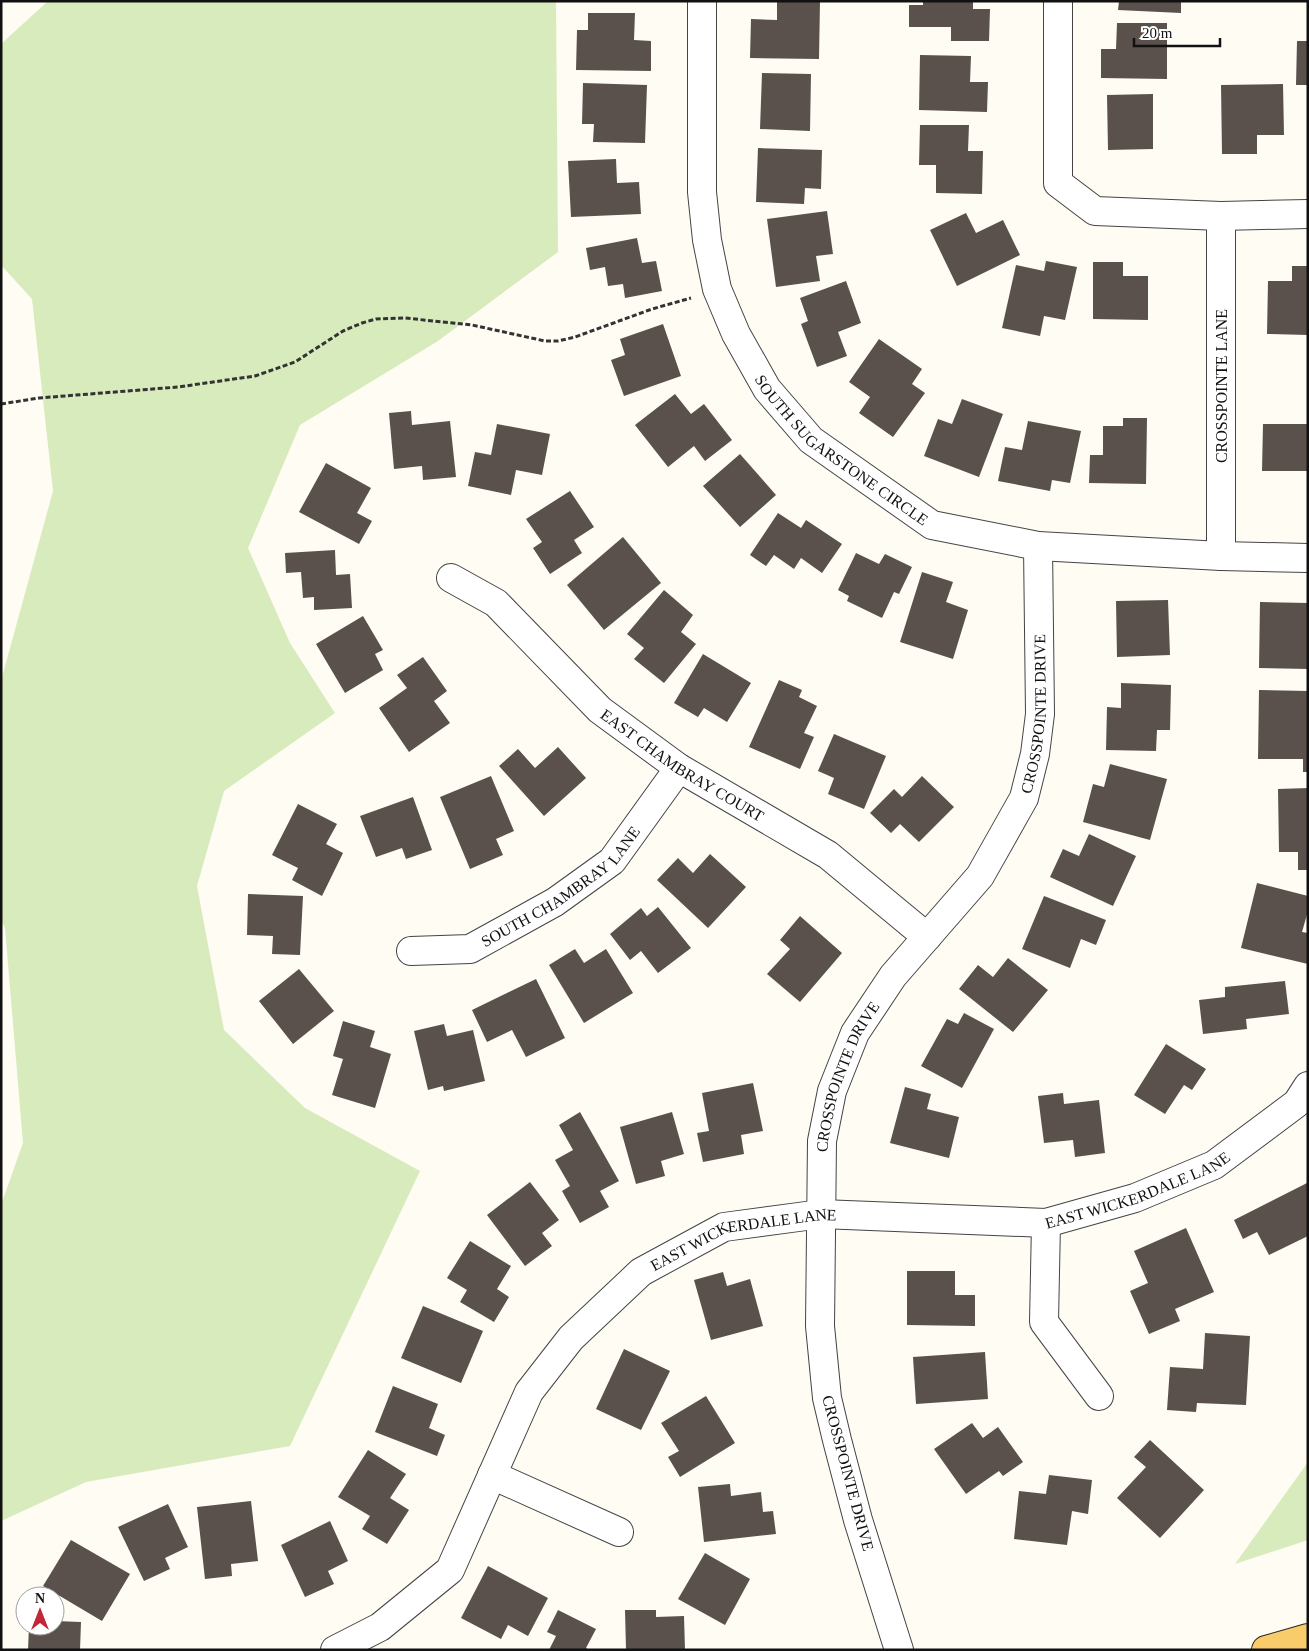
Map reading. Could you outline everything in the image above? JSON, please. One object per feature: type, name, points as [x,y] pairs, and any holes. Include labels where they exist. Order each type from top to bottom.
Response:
[{"type":"main road","points":[[1266,1650],[1308,1638]]},
{"type":"street","name":"SOUTH SUGARSTONE CIRCLE","points":[[702,1],[702,192],[707,240],[717,289],[736,334],[767,388],[811,440],[932,525],[1038,546],[1221,556],[1308,558]]},
{"type":"street","points":[[1058,1],[1058,183],[1094,211],[1221,216],[1308,214]]},
{"type":"street","name":"CROSSPOINTE LANE","points":[[1221,216],[1221,556]]},
{"type":"street","name":"CROSSPOINTE DRIVE","points":[[899,1650],[858,1520],[836,1440],[827,1398],[820,1326],[822,1141],[832,1091],[855,1032],[894,976],[980,876],[1024,798],[1035,754],[1040,714],[1038,546]]},
{"type":"street","name":"EAST CHAMBRAY COURT","points":[[451,578],[496,603],[600,710],[679,768],[828,855],[927,937]]},
{"type":"street","name":"SOUTH CHAMBRAY LANE","points":[[411,951],[470,948],[555,902],[612,861],[679,768]]},
{"type":"street","name":"EAST WICKERDALE LANE","points":[[335,1650],[380,1627],[450,1570],[529,1392],[571,1338],[641,1272],[724,1227],[821,1214],[1046,1222],[1135,1198],[1214,1165],[1297,1103],[1308,1086]]},
{"type":"street","points":[[1046,1222],[1044,1322],[1099,1396]]},
{"type":"street","points":[[492,1475],[619,1532]]},
{"type":"path","points":[[1,404],[39,398],[178,387],[255,376],[295,362],[343,331],[376,319],[421,319],[472,324],[544,341],[558,341],[575,338],[652,309],[717,289]]},
{"type":"green space","points":[[48,1],[556,1],[558,252],[438,341],[300,425],[248,548],[290,643],[335,713],[224,791],[197,886],[224,1030],[305,1108],[420,1171],[290,1446],[86,1482],[1,1521],[1,1205],[23,1143],[5,928],[1,920],[1,681],[53,491],[32,299],[1,265],[1,44]]},
{"type":"green space","points":[[1308,1462],[1308,1540],[1235,1564]]},
{"type":"building","points":[[777,1],[820,1],[819,59],[750,58],[751,19],[777,20]]},
{"type":"building","points":[[923,1],[973,1],[973,9],[990,9],[989,41],[951,41],[951,27],[909,27],[909,5],[923,5]]},
{"type":"building","points":[[1119,1],[1181,1],[1181,13],[1118,10]]},
{"type":"building","points":[[588,13],[635,13],[634,40],[651,41],[651,71],[576,70],[577,30],[588,30]]},
{"type":"building","points":[[1117,23],[1167,23],[1167,79],[1101,78],[1101,49],[1116,49]]},
{"type":"building","points":[[1297,41],[1308,41],[1308,85],[1296,85]]},
{"type":"building","points":[[920,55],[971,56],[970,82],[988,82],[987,112],[919,110]]},
{"type":"building","points":[[762,73],[811,74],[810,131],[760,129]]},
{"type":"building","points":[[583,83],[647,85],[645,143],[593,142],[594,124],[582,124]]},
{"type":"building","points":[[1283,84],[1284,135],[1257,135],[1257,154],[1222,154],[1221,85]]},
{"type":"building","points":[[1153,94],[1153,149],[1108,150],[1107,95]]},
{"type":"building","points":[[920,125],[969,125],[968,151],[983,151],[982,194],[936,193],[936,165],[919,165]]},
{"type":"building","points":[[758,148],[822,150],[821,189],[805,188],[804,204],[756,202]]},
{"type":"building","points":[[616,159],[617,183],[639,182],[641,214],[571,217],[568,161]]},
{"type":"building","points":[[827,211],[833,254],[816,256],[820,281],[776,287],[767,219]]},
{"type":"building","points":[[966,213],[976,233],[1003,220],[1020,255],[957,286],[930,230]]},
{"type":"building","points":[[637,238],[642,263],[656,261],[662,291],[625,298],[623,284],[608,286],[605,267],[590,270],[586,248]]},
{"type":"building","points":[[1046,261],[1077,267],[1065,320],[1044,316],[1040,336],[1002,328],[1016,265],[1044,271]]},
{"type":"building","points":[[1093,262],[1123,262],[1123,276],[1148,276],[1148,320],[1093,319]]},
{"type":"building","points":[[1292,266],[1308,266],[1308,335],[1267,334],[1268,281],[1292,281]]},
{"type":"building","points":[[846,281],[861,323],[838,332],[847,356],[817,367],[801,324],[808,321],[800,298]]},
{"type":"building","points":[[663,324],[681,376],[624,396],[611,360],[625,355],[620,339]]},
{"type":"building","points":[[879,339],[922,369],[912,384],[925,393],[893,437],[859,413],[870,397],[849,382]]},
{"type":"building","points":[[675,394],[691,414],[704,404],[732,440],[705,461],[694,446],[668,467],[635,425]]},
{"type":"building","points":[[962,399],[1003,414],[979,477],[924,456],[938,419],[952,424]]},
{"type":"building","points":[[411,411],[412,425],[450,421],[456,477],[423,480],[422,466],[394,469],[389,413]]},
{"type":"building","points":[[1123,418],[1147,418],[1146,484],[1089,483],[1090,455],[1103,455],[1103,426],[1123,426]]},
{"type":"building","points":[[1028,421],[1081,431],[1070,483],[1052,480],[1050,491],[998,481],[1005,447],[1022,450]]},
{"type":"building","points":[[497,424],[550,434],[542,475],[516,470],[511,495],[468,486],[475,452],[491,455]]},
{"type":"building","points":[[1263,424],[1308,424],[1308,471],[1262,471]]},
{"type":"building","points":[[740,454],[776,495],[740,527],[703,486]]},
{"type":"building","points":[[326,463],[371,488],[357,513],[372,521],[359,544],[299,512]]},
{"type":"building","points":[[570,491],[594,527],[574,540],[582,553],[550,574],[533,548],[542,542],[526,519]]},
{"type":"building","points":[[778,513],[801,528],[806,520],[842,544],[822,573],[801,558],[794,569],[774,555],[766,566],[750,555]]},
{"type":"building","points":[[623,537],[661,583],[604,630],[567,585]]},
{"type":"building","points":[[335,550],[336,575],[350,574],[352,608],[314,610],[314,597],[303,598],[301,572],[286,573],[285,553]]},
{"type":"building","points":[[856,553],[879,564],[885,554],[912,567],[899,594],[894,592],[882,618],[847,601],[849,596],[838,590]]},
{"type":"building","points":[[922,572],[953,582],[946,602],[968,610],[953,659],[900,642]]},
{"type":"building","points":[[664,590],[693,615],[681,632],[696,644],[664,683],[634,659],[644,648],[627,634]]},
{"type":"building","points":[[1168,600],[1170,655],[1117,657],[1116,601]]},
{"type":"building","points":[[1260,602],[1308,603],[1308,669],[1259,668]]},
{"type":"building","points":[[363,616],[383,650],[375,654],[383,670],[345,693],[316,644]]},
{"type":"building","points":[[703,654],[751,683],[727,722],[704,708],[698,717],[674,703]]},
{"type":"building","points":[[423,657],[447,691],[434,701],[450,723],[409,752],[379,708],[407,688],[397,675]]},
{"type":"building","points":[[779,680],[802,690],[799,697],[817,706],[804,733],[814,737],[800,769],[749,747]]},
{"type":"building","points":[[1121,683],[1171,685],[1170,730],[1157,730],[1156,751],[1106,750],[1107,707],[1121,708]]},
{"type":"building","points":[[1259,690],[1308,691],[1308,772],[1303,772],[1303,759],[1258,759]]},
{"type":"building","points":[[834,734],[886,756],[864,809],[828,794],[834,778],[818,771]]},
{"type":"building","points":[[558,747],[586,778],[544,816],[499,766],[518,749],[535,768]]},
{"type":"building","points":[[1110,764],[1167,779],[1150,840],[1083,822],[1093,784],[1104,787]]},
{"type":"building","points":[[491,776],[514,831],[496,839],[503,855],[470,869],[440,797]]},
{"type":"building","points":[[922,776],[954,807],[919,842],[900,824],[891,833],[870,813],[894,789],[902,797]]},
{"type":"building","points":[[1308,788],[1308,870],[1298,870],[1298,852],[1279,852],[1278,789]]},
{"type":"building","points":[[413,797],[432,850],[406,859],[402,848],[376,857],[360,816]]},
{"type":"building","points":[[298,804],[337,824],[326,844],[343,853],[322,896],[292,880],[298,868],[272,855]]},
{"type":"building","points":[[1089,834],[1136,856],[1113,906],[1050,877],[1063,849],[1079,856]]},
{"type":"building","points":[[710,854],[746,887],[708,928],[657,880],[678,858],[693,873]]},
{"type":"building","points":[[1257,883],[1308,896],[1308,911],[1302,932],[1308,933],[1308,964],[1241,948]]},
{"type":"building","points":[[248,894],[303,896],[300,955],[272,954],[273,936],[247,935]]},
{"type":"building","points":[[1044,896],[1106,920],[1096,945],[1081,939],[1070,968],[1022,949]]},
{"type":"building","points":[[658,907],[691,948],[658,973],[641,951],[630,960],[610,934],[641,908],[647,916]]},
{"type":"building","points":[[800,916],[842,953],[800,1002],[767,974],[790,949],[780,940]]},
{"type":"building","points":[[575,949],[584,963],[606,949],[633,993],[584,1023],[549,965]]},
{"type":"building","points":[[1008,958],[1048,990],[1013,1032],[959,989],[978,965],[993,977]]},
{"type":"building","points":[[299,969],[334,1011],[293,1044],[259,1001]]},
{"type":"building","points":[[536,979],[565,1038],[526,1057],[512,1030],[487,1042],[472,1010]]},
{"type":"building","points":[[1285,981],[1289,1014],[1246,1019],[1247,1029],[1203,1034],[1199,1000],[1225,997],[1225,987]]},
{"type":"building","points":[[964,1013],[994,1029],[962,1088],[921,1066],[947,1019],[958,1024]]},
{"type":"building","points":[[343,1021],[375,1031],[370,1047],[391,1054],[375,1108],[332,1095],[343,1059],[333,1056]]},
{"type":"building","points":[[444,1024],[447,1036],[473,1030],[485,1081],[444,1091],[443,1086],[428,1090],[414,1031]]},
{"type":"building","points":[[1166,1044],[1206,1069],[1192,1090],[1184,1085],[1165,1114],[1134,1095]]},
{"type":"building","points":[[753,1083],[763,1131],[741,1135],[744,1154],[703,1162],[697,1133],[709,1131],[702,1093]]},
{"type":"building","points":[[905,1087],[931,1094],[927,1109],[959,1117],[949,1158],[890,1143]]},
{"type":"building","points":[[1063,1093],[1064,1104],[1099,1100],[1105,1153],[1075,1157],[1073,1140],[1044,1143],[1038,1096]]},
{"type":"building","points":[[580,1112],[619,1181],[600,1191],[609,1207],[580,1223],[562,1191],[570,1186],[555,1160],[573,1150],[559,1125]]},
{"type":"building","points":[[672,1112],[684,1154],[661,1161],[665,1176],[636,1184],[620,1127]]},
{"type":"building","points":[[530,1182],[559,1220],[542,1233],[552,1246],[525,1266],[487,1215]]},
{"type":"building","points":[[1307,1183],[1308,1236],[1269,1255],[1257,1232],[1243,1239],[1234,1220]]},
{"type":"building","points":[[1186,1228],[1214,1292],[1175,1309],[1180,1321],[1149,1334],[1130,1291],[1148,1283],[1134,1251]]},
{"type":"building","points":[[470,1241],[511,1266],[497,1289],[509,1297],[494,1322],[460,1302],[467,1290],[447,1278]]},
{"type":"building","points":[[907,1271],[955,1271],[955,1295],[975,1295],[975,1326],[907,1325]]},
{"type":"building","points":[[723,1272],[727,1286],[750,1279],[763,1326],[711,1340],[694,1280]]},
{"type":"building","points":[[423,1306],[483,1331],[461,1383],[401,1358]]},
{"type":"building","points":[[1205,1333],[1250,1336],[1246,1405],[1197,1403],[1196,1412],[1167,1410],[1170,1367],[1203,1369]]},
{"type":"building","points":[[624,1349],[670,1371],[641,1430],[596,1409]]},
{"type":"building","points":[[985,1352],[988,1399],[916,1404],[913,1357]]},
{"type":"building","points":[[393,1386],[438,1404],[429,1428],[445,1435],[437,1456],[375,1432]]},
{"type":"building","points":[[706,1396],[735,1443],[680,1477],[668,1457],[679,1451],[661,1423]]},
{"type":"building","points":[[972,1423],[983,1438],[998,1427],[1023,1462],[1003,1476],[999,1471],[966,1494],[934,1449]]},
{"type":"building","points":[[1150,1440],[1204,1490],[1160,1538],[1117,1498],[1146,1467],[1134,1457]]},
{"type":"building","points":[[368,1450],[406,1474],[390,1498],[409,1510],[387,1544],[362,1529],[370,1516],[338,1497]]},
{"type":"building","points":[[1049,1475],[1092,1480],[1088,1514],[1072,1511],[1067,1545],[1014,1539],[1019,1491],[1046,1494]]},
{"type":"building","points":[[730,1484],[731,1496],[761,1492],[763,1512],[773,1511],[776,1534],[704,1542],[698,1487]]},
{"type":"building","points":[[251,1501],[258,1561],[231,1564],[232,1576],[205,1579],[197,1507]]},
{"type":"building","points":[[168,1504],[188,1547],[165,1558],[170,1569],[144,1581],[118,1527]]},
{"type":"building","points":[[330,1521],[348,1561],[328,1571],[334,1584],[305,1597],[281,1545]]},
{"type":"building","points":[[71,1540],[130,1574],[102,1621],[65,1599],[65,1586],[43,1586]]},
{"type":"building","points":[[705,1553],[750,1579],[725,1625],[678,1599]]},
{"type":"building","points":[[488,1566],[548,1598],[528,1636],[508,1625],[501,1639],[461,1618]]},
{"type":"building","points":[[558,1610],[596,1629],[586,1648],[589,1650],[549,1650],[556,1636],[547,1632]]},
{"type":"building","points":[[625,1610],[656,1610],[656,1617],[684,1616],[685,1650],[626,1650]]},
{"type":"building","points":[[65,1621],[81,1622],[80,1650],[28,1650],[29,1636],[65,1636]]}]
